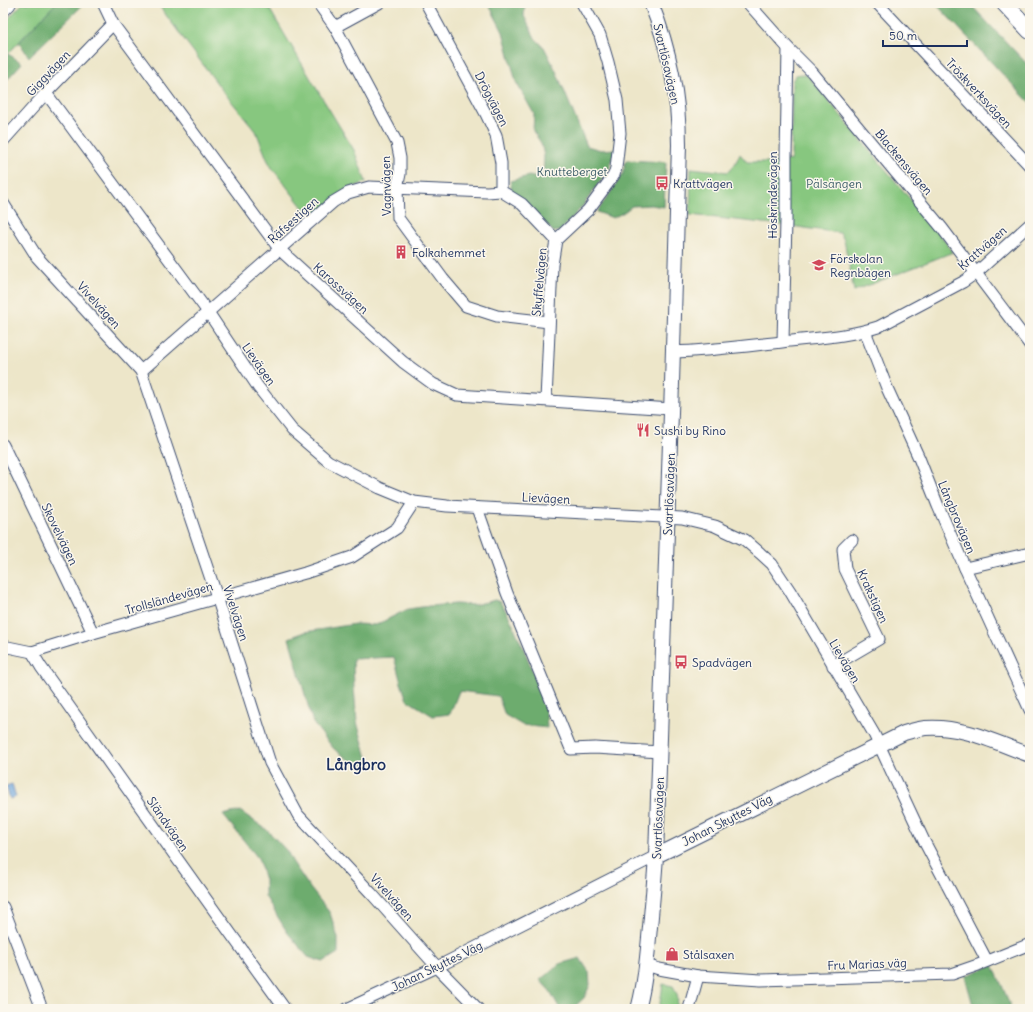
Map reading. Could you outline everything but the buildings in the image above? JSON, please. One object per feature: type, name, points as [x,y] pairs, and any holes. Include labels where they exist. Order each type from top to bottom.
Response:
[{"type":"main road","points":[[3,8],[8,3]]},
{"type":"main road","points":[[1004,3],[1030,31]]},
{"type":"street","name":"Karossvägen","points":[[103,3],[113,24],[280,250],[403,362],[433,384],[457,395],[672,409]]},
{"type":"street","name":"Vagnvägen","points":[[318,3],[335,27],[397,143],[400,158],[400,174],[397,188],[398,218],[443,279],[466,306],[497,316],[549,322]]},
{"type":"street","points":[[335,27],[379,3]]},
{"type":"street","name":"Drögvägen","points":[[426,3],[496,135],[501,163],[501,191]]},
{"type":"street","name":"Skyffelvägen","points":[[546,400],[552,265],[556,240],[588,210],[614,175],[620,133],[617,100],[600,35],[582,3]]},
{"type":"street","name":"Svartlösavägen","points":[[638,1009],[646,965],[656,856],[672,409],[679,122],[675,86],[651,3]]},
{"type":"street","name":"Blackensvägen","points":[[748,3],[788,48],[812,72],[898,174],[942,228],[1030,345]]},
{"type":"street","name":"Tröskverksvägen","points":[[877,3],[1030,166]]},
{"type":"street","name":"Giggvägen","points":[[3,141],[46,93],[113,24]]},
{"type":"street","name":"Höskrindevägen","points":[[783,342],[788,48]]},
{"type":"street","name":"Lievägen","points":[[46,93],[208,312],[258,386],[292,430],[328,461],[380,488],[414,502],[477,508],[682,518],[715,526],[745,540],[772,564],[874,734],[924,841],[987,962]]},
{"type":"street","name":"Räfsestigen","points":[[141,371],[333,202],[348,193],[369,187],[487,192],[501,191]]},
{"type":"street","points":[[501,191],[522,204],[556,240]]},
{"type":"street","name":"Vivelvägen","points":[[3,203],[37,257],[141,371],[217,597],[270,763],[298,815],[371,893],[437,967],[478,1009]]},
{"type":"street","name":"Krattvägen","points":[[673,352],[833,336],[865,331],[878,327],[963,282],[976,273],[1030,224]]},
{"type":"street","name":"Långbrovägen","points":[[865,331],[887,388],[919,458],[938,506],[1030,710]]},
{"type":"street","name":"Skovelvägen","points":[[3,445],[93,633]]},
{"type":"street","name":"Trollsländevägen","points":[[3,646],[32,652],[217,597],[305,573],[352,557],[397,528],[414,502]]},
{"type":"street","points":[[477,508],[507,593],[571,749],[595,748],[660,752]]},
{"type":"street","name":"Krakstigen","points":[[833,666],[879,639],[845,569],[843,549],[852,540]]},
{"type":"street","points":[[965,568],[1030,553]]},
{"type":"street","name":"Sländvägen","points":[[32,652],[41,667],[208,904],[285,1009]]},
{"type":"street","name":"Johan Skyttes Väg","points":[[347,1009],[437,967],[904,733],[924,728],[944,728],[966,732],[1030,755]]},
{"type":"street","points":[[3,907],[42,1009]]},
{"type":"street","name":"Fru Marias väg","points":[[698,976],[761,980],[952,974],[987,962],[1030,944]]},
{"type":"street","points":[[646,965],[659,969],[698,976],[689,1009]]},
{"type":"green space","points":[[23,3],[56,3],[3,59],[3,24]]},
{"type":"green space","points":[[56,3],[85,3],[29,57],[19,42]]},
{"type":"green space","points":[[157,3],[266,3],[354,150],[366,182],[346,190],[311,218],[272,168],[256,131],[222,90]]},
{"type":"green space","name":"Knutteberget","points":[[488,3],[525,3],[524,16],[535,38],[544,47],[556,71],[587,146],[601,150],[615,149],[609,169],[582,207],[560,231],[553,232],[512,191],[510,181],[529,176],[543,179],[544,156],[541,143],[533,131],[534,114],[516,82],[503,32]]},
{"type":"green space","points":[[935,3],[969,3],[1030,67],[1030,103]]},
{"type":"green space","points":[[8,54],[22,63],[3,84],[3,59]]},
{"type":"green space","name":"Pälsängen","points":[[802,74],[808,76],[953,252],[854,291],[844,240],[840,233],[690,215],[691,168],[728,172],[735,164],[740,154],[747,162],[778,162],[791,160],[792,81],[796,75]]},
{"type":"green space","points":[[626,160],[666,162],[664,207],[651,205],[632,206],[613,218],[597,212],[623,174]]},
{"type":"green space","points":[[495,600],[500,602],[508,614],[534,674],[546,713],[547,728],[522,725],[505,715],[498,696],[459,691],[450,714],[433,716],[407,700],[394,657],[353,659],[357,722],[369,765],[353,763],[334,749],[313,723],[289,638],[305,632],[355,624],[376,625],[408,609],[456,604],[474,605]]},
{"type":"green space","points":[[240,811],[267,830],[287,851],[310,888],[330,913],[338,938],[338,953],[323,962],[308,957],[287,932],[265,896],[265,880],[258,858],[223,815]]},
{"type":"green space","points":[[580,958],[589,972],[590,985],[584,998],[572,1009],[560,1009],[550,991],[540,980],[559,964]]},
{"type":"green space","points":[[993,965],[1012,1009],[974,1009],[965,976]]},
{"type":"green space","points":[[663,984],[673,986],[675,989],[678,1000],[676,1009],[659,1009]]},
{"type":"water","points":[[12,784],[16,797],[10,799],[6,786]]},
{"type":"place","name":"Krattvägen","points":[[662,183]]},
{"type":"place","name":"Folkahemmet","points":[[401,252]]},
{"type":"place","name":"Förskolan Regnbågen","points":[[819,265]]},
{"type":"place","name":"Sushi by Rino","points":[[643,430]]},
{"type":"place","name":"Spadvägen","points":[[681,662]]},
{"type":"place","name":"Stålsaxen","points":[[672,954]]},
{"type":"district","name":"Långbro","points":[[356,764]]}]
